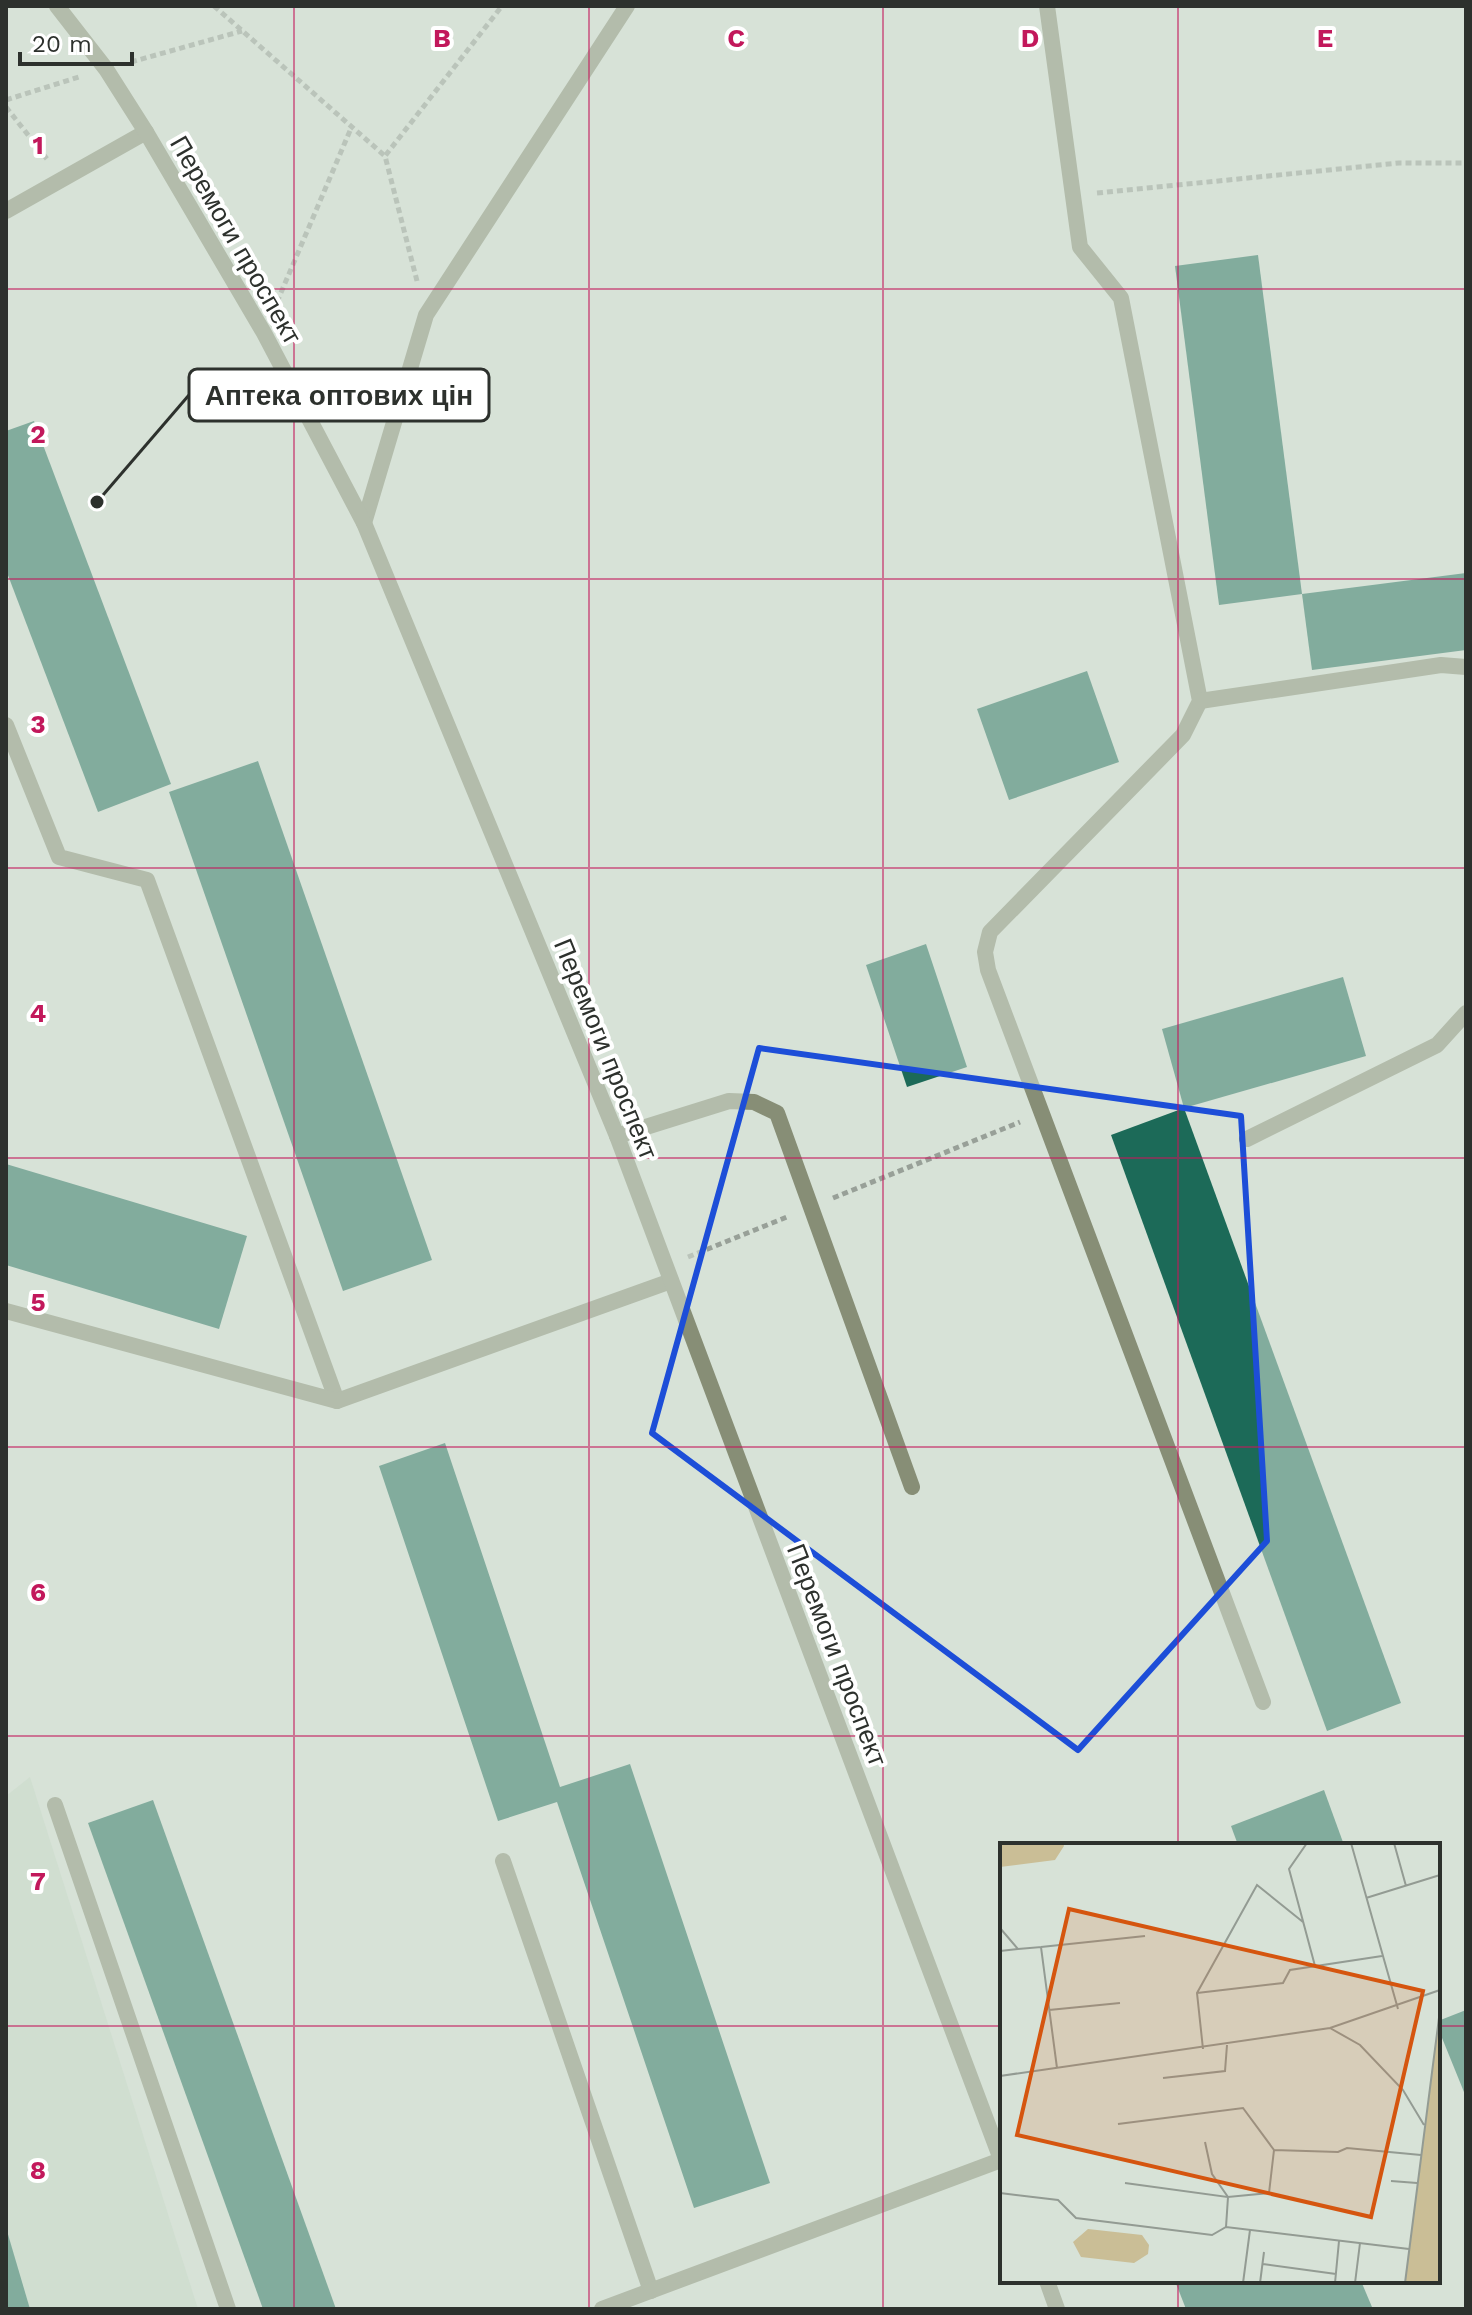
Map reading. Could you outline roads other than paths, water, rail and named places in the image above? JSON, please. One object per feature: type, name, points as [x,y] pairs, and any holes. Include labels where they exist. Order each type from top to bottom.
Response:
[{"type":"street","name":"Перемоги проспект","points":[[57,6],[106,69],[146,132],[264,333],[364,523],[617,1136],[1000,2156]]},
{"type":"street","points":[[364,523],[426,315],[627,6]]},
{"type":"street","points":[[1047,6],[1080,247],[1121,298],[1200,701],[1183,735],[990,932],[985,952],[988,970],[1263,1702]]},
{"type":"street","points":[[6,211],[146,132]]},
{"type":"street","points":[[1200,701],[1441,665],[1466,667]]},
{"type":"street","points":[[6,725],[59,857],[147,880],[337,1401]]},
{"type":"street","points":[[1247,1139],[1437,1045],[1466,1013]]},
{"type":"street","points":[[617,1136],[729,1101],[754,1102],[777,1113],[912,1487]]},
{"type":"street","points":[[6,1311],[337,1401],[668,1274]]},
{"type":"street","points":[[55,1805],[228,2309]]},
{"type":"street","points":[[503,1861],[651,2291]]},
{"type":"street","points":[[602,2309],[1000,2162]]},
{"type":"street","points":[[1048,2283],[1057,2309]]},
{"type":"place","name":"Аптека оптових цін","points":[[97,502]]}]
